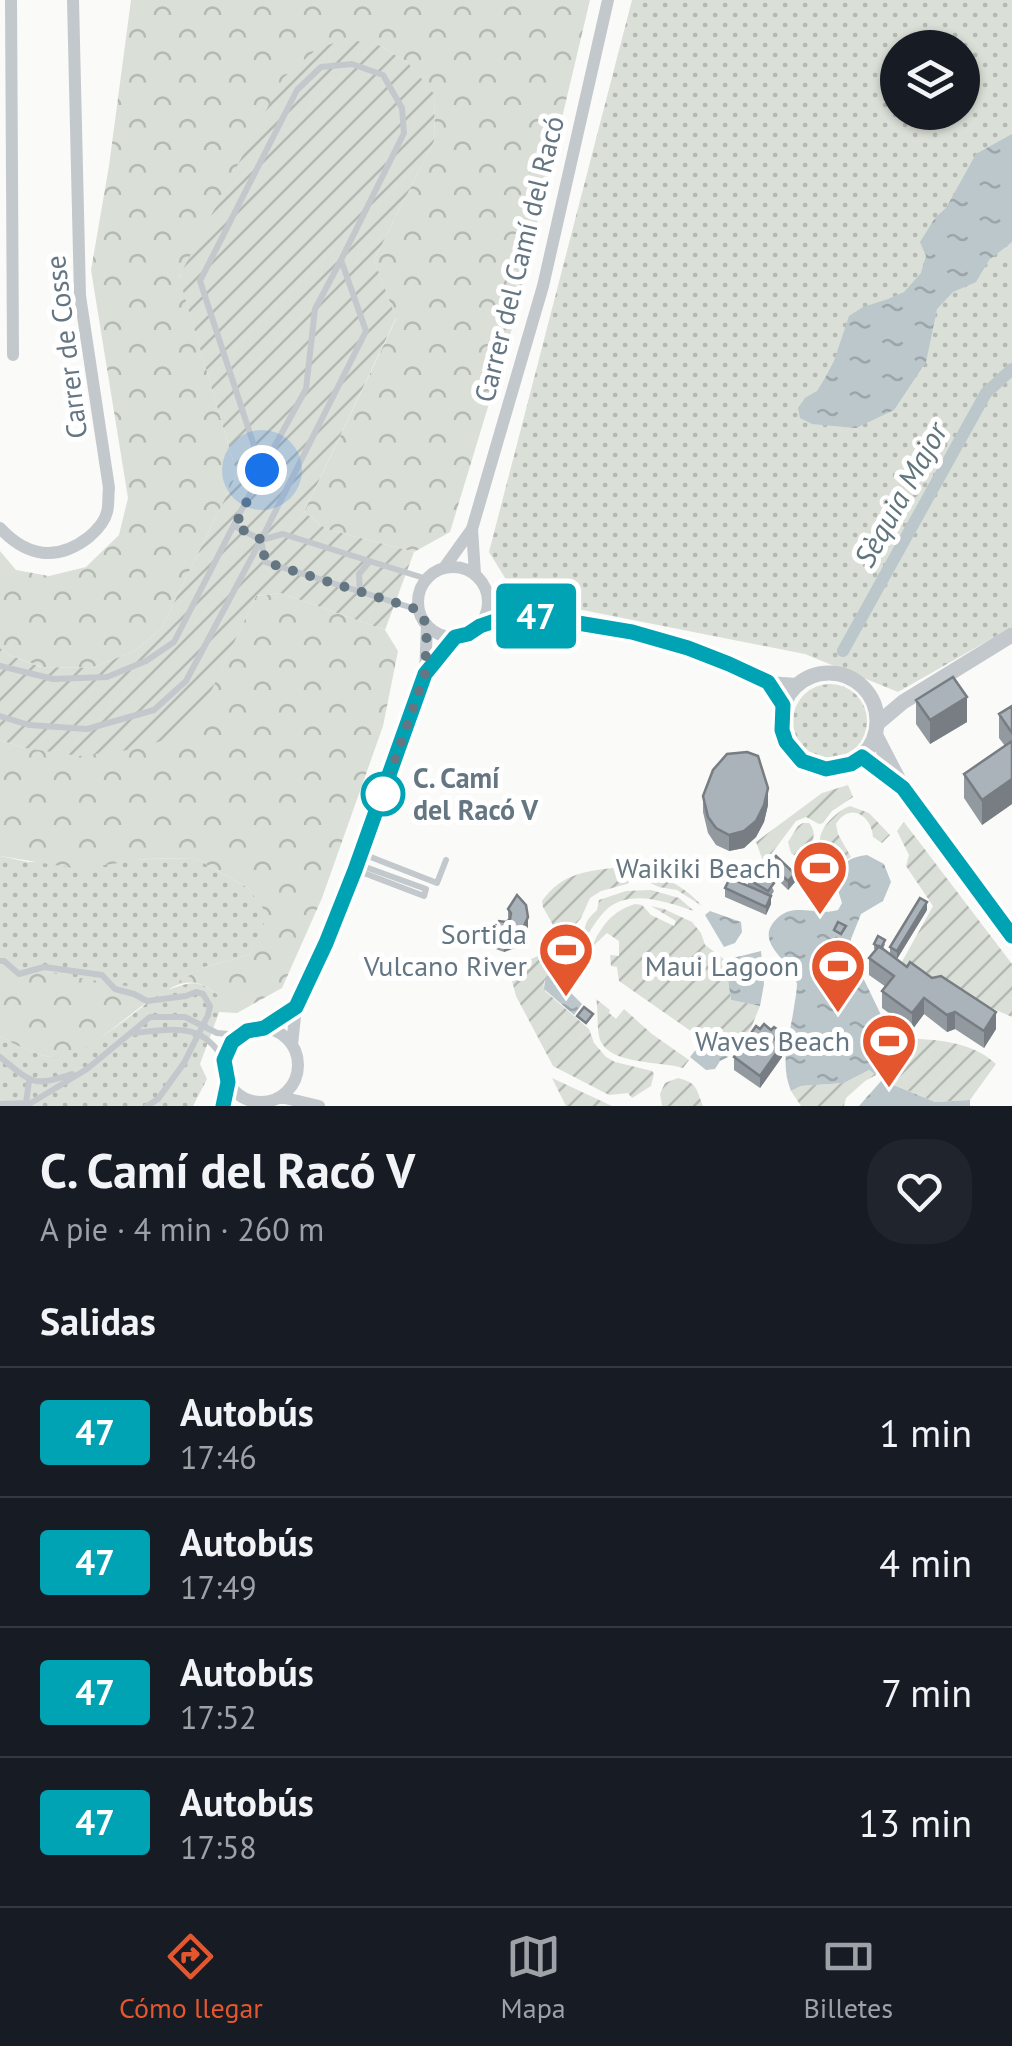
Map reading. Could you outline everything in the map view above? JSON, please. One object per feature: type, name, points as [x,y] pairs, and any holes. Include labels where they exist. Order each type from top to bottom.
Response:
[{"type":"street","points":[[11,0],[13,355]]},
{"type":"street","name":"Carrer de Cosse","points":[[0,528],[12,541],[36,552],[55,553],[74,548],[95,533],[107,514],[109,488],[80,296],[73,0]]},
{"type":"street","name":"Carrer del Camí del Racó","points":[[444,568],[472,530],[543,286],[608,0]]},
{"type":"street","name":"Carrer del Camí del Racó","points":[[472,530],[476,574]]},
{"type":"street","points":[[292,1045],[296,1007],[358,862],[425,674],[427,626],[419,610],[420,590],[426,579],[444,568],[461,567],[476,574],[487,592],[518,613],[632,632],[688,648],[768,682],[798,684]]},
{"type":"street","points":[[480,626],[488,610],[487,592]]},
{"type":"street","points":[[427,626],[455,637],[518,613]]},
{"type":"street","points":[[1012,635],[904,702],[876,729],[862,757],[851,764],[826,769],[802,761],[793,753],[782,730],[783,705],[798,684],[816,674],[838,674],[858,682],[872,699],[876,729],[903,788],[1012,936]]},
{"type":"street","points":[[425,674],[455,637]]},
{"type":"street","points":[[768,682],[783,705]]},
{"type":"street","points":[[872,699],[904,702]]},
{"type":"street","points":[[862,757],[903,788]]},
{"type":"street","points":[[223,1106],[228,1082],[224,1060],[232,1042],[247,1031],[264,1028],[296,1007]]},
{"type":"street","points":[[228,1082],[255,1104],[287,1092],[296,1077],[297,1056],[285,1037],[264,1028]]},
{"type":"street","points":[[296,1077],[317,1105]]},
{"type":"street","points":[[280,1096],[317,1105]]},
{"type":"lane","points":[[0,666],[54,680],[107,676],[146,661],[174,642],[306,388],[315,310],[404,133],[402,108],[383,75],[352,64],[321,67],[297,90],[200,282],[262,470]]},
{"type":"lane","points":[[0,716],[28,725],[88,730],[154,710],[186,681],[262,540],[366,331],[341,260]]},
{"type":"lane","points":[[235,526],[262,540],[283,534],[426,579]]},
{"type":"lane","points":[[262,540],[265,562],[419,610]]},
{"type":"lane","points":[[360,592],[359,574],[369,562]]},
{"type":"lane","points":[[358,862],[437,882],[446,860]]},
{"type":"lane","points":[[358,862],[426,889],[424,896],[358,862]]},
{"type":"lane","points":[[0,961],[19,974],[44,966],[102,975],[115,989],[147,1001],[203,994],[210,1006],[208,1015],[184,1063],[158,1099],[148,1106]]},
{"type":"lane","points":[[0,1104],[31,1102],[87,1069],[150,1017],[185,1018],[217,1033],[240,1035]]},
{"type":"lane","points":[[130,1033],[186,1029],[214,1042],[224,1060]]},
{"type":"lane","points":[[0,1056],[30,1081],[48,1082],[87,1069]]},
{"type":"lane","points":[[26,1103],[30,1081]]},
{"type":"green space","points":[[131,0],[590,0],[512,328],[450,532],[414,552],[326,529],[304,512],[396,319],[374,260],[434,141],[435,96],[409,64],[381,46],[179,276],[237,474],[161,629],[135,651],[91,668],[42,667],[0,648],[0,551],[16,570],[49,576],[86,567],[119,535],[128,498],[91,270]]},
{"type":"green space","points":[[632,0],[1012,0],[1012,627],[898,692],[805,654],[517,597],[489,552]]},
{"type":"green space","points":[[347,39],[381,46],[409,64],[435,95],[434,141],[374,260],[396,318],[304,512],[326,529],[414,552],[385,630],[281,593],[256,596],[197,721],[170,738],[136,749],[79,756],[0,740],[0,648],[41,667],[91,668],[135,651],[161,629],[237,474],[179,277],[283,78],[318,48]]},
{"type":"green space","points":[[281,593],[385,630],[398,651],[383,726],[322,898],[282,988],[237,1013],[219,1012],[223,999],[204,986],[180,984],[69,1055],[45,1056],[0,1036],[0,964],[161,992],[204,967],[249,955],[268,915],[248,888],[195,858],[144,859],[79,869],[0,856],[0,740],[25,748],[197,720],[256,596]]},
{"type":"green space","points":[[830,684],[856,695],[867,721],[856,747],[830,758],[804,747],[793,721],[804,695]]},
{"type":"green space","points":[[848,785],[853,797],[832,811],[823,823],[806,817],[796,821],[754,877],[762,858],[756,842],[822,793]]},
{"type":"green space","points":[[850,806],[869,813],[890,835],[882,843],[873,837],[865,818],[848,813],[836,824],[851,857],[834,858],[823,851],[820,838],[832,818]]},
{"type":"green space","points":[[904,822],[1012,964],[1012,1017],[899,967],[933,906],[906,866],[909,855],[897,831]]},
{"type":"green space","points":[[803,823],[812,828],[812,843],[795,856],[788,842]]},
{"type":"green space","points":[[0,856],[28,862],[195,858],[248,888],[269,915],[249,955],[204,967],[168,990],[198,984],[224,999],[200,1064],[207,1079],[193,1106],[0,1106],[0,1036],[39,1054],[64,1056],[108,1032],[160,993],[0,964]]},
{"type":"green space","points":[[618,867],[664,878],[684,889],[702,906],[677,890],[642,879],[601,891],[590,898],[570,931],[569,943],[558,955],[554,975],[544,981],[546,992],[589,1029],[606,1057],[652,1071],[651,1086],[632,1098],[628,1093],[609,1095],[553,1066],[516,996],[509,969],[538,956],[558,934],[543,907],[542,901],[550,891],[576,875]]},
{"type":"green space","points":[[651,890],[679,898],[694,911],[648,899],[613,904],[573,958],[575,946],[599,900],[626,891]]},
{"type":"green space","points":[[635,904],[674,926],[676,921],[651,906],[692,922],[705,945],[725,960],[731,1000],[760,1006],[751,1028],[728,1057],[619,981],[610,955],[619,956],[619,941],[607,933],[592,947],[608,920]]},
{"type":"green space","points":[[596,999],[616,1019],[624,1009],[689,1060],[683,1068],[614,1054],[600,1040]]},
{"type":"green space","points":[[905,1038],[965,1046],[996,1064],[970,1100],[935,1102],[883,1080],[886,1042]]},
{"type":"green space","points":[[869,1070],[876,1075],[846,1098],[844,1106],[801,1106],[791,1091],[801,1086],[844,1083]]},
{"type":"green space","points":[[552,1078],[612,1106],[566,1106]]},
{"type":"green space","points":[[678,1078],[693,1085],[703,1106],[662,1106],[660,1094],[665,1083]]},
{"type":"water","points":[[1012,134],[1012,242],[989,260],[976,282],[953,292],[937,309],[926,362],[894,410],[856,428],[812,424],[800,418],[798,408],[825,378],[849,316],[904,292],[921,273],[926,256],[920,242],[946,208],[976,154]]},
{"type":"water","points":[[867,855],[884,864],[891,882],[883,901],[861,914],[851,939],[851,953],[885,1023],[876,1075],[869,1070],[844,1083],[801,1086],[791,1091],[786,1059],[797,984],[772,946],[769,931],[788,912],[838,910],[842,903],[835,881],[840,870],[850,860]]},
{"type":"water","points":[[710,911],[741,922],[742,932],[735,943],[724,947],[705,915]]},
{"type":"water","points":[[761,951],[764,984],[760,1006],[731,1000],[725,960]]},
{"type":"water","name":"Sortida Vulcano River","points":[[550,975],[560,977],[582,1004],[574,1015],[544,989],[545,979]]},
{"type":"water","points":[[704,1039],[728,1057],[715,1069],[706,1070],[690,1057]]},
{"type":"water","name":"Waves Beach","points":[[882,1080],[935,1102],[970,1100],[970,1106],[859,1106]]},
{"type":"building","points":[[953,677],[967,697],[930,720],[916,700]]},
{"type":"building","points":[[1012,706],[1012,733],[999,714]]},
{"type":"building","points":[[1012,741],[1012,779],[982,800],[964,774]]},
{"type":"building","points":[[747,752],[758,756],[768,788],[756,821],[744,831],[729,835],[716,828],[708,817],[703,796],[713,770],[727,754]]},
{"type":"building","points":[[776,856],[795,874],[788,881],[769,863]]},
{"type":"building","points":[[760,869],[774,883],[768,891],[748,879]]},
{"type":"building","points":[[730,878],[771,896],[766,907],[725,888]]},
{"type":"building","points":[[517,895],[526,905],[528,917],[524,926],[517,935],[504,939],[490,935],[499,921],[510,919],[508,909]]},
{"type":"building","points":[[920,898],[927,902],[897,951],[890,947]]},
{"type":"building","points":[[838,922],[846,926],[841,934],[834,930]]},
{"type":"building","points":[[878,936],[885,940],[881,948],[874,944]]},
{"type":"building","points":[[879,946],[907,967],[910,962],[932,978],[941,976],[996,1012],[984,1031],[955,1012],[947,1015],[924,998],[912,1013],[882,991],[894,976],[869,958]]},
{"type":"building","points":[[584,1007],[593,1014],[586,1023],[577,1016]]},
{"type":"building","points":[[764,1024],[780,1031],[774,1039],[782,1045],[760,1076],[734,1057],[756,1026],[760,1029]]},
{"type":"waterway","name":"Sèquia Major","points":[[843,651],[986,393],[1012,369]]},
{"type":"bus line","name":"47","points":[[223,1106],[228,1082],[224,1060],[232,1042],[247,1031],[264,1028],[296,1007],[326,943],[425,674],[455,637],[518,613],[632,632],[688,648],[768,682],[783,705],[782,730],[793,753],[814,767],[826,769],[851,764],[862,757],[903,788],[1012,936]]},
{"type":"place","name":"C. Camí del Racó V","points":[[383,794]]},
{"type":"place","name":"Waikiki Beach","points":[[820,917]]},
{"type":"place","name":"Sortida Vulcano River","points":[[566,999]]},
{"type":"place","name":"Maui Lagoon","points":[[838,1015]]},
{"type":"place","name":"Waves Beach","points":[[889,1090]]},
{"type":"route","points":[[262,470],[235,526],[262,540],[265,562],[419,610],[427,626],[425,674],[383,794]]}]
